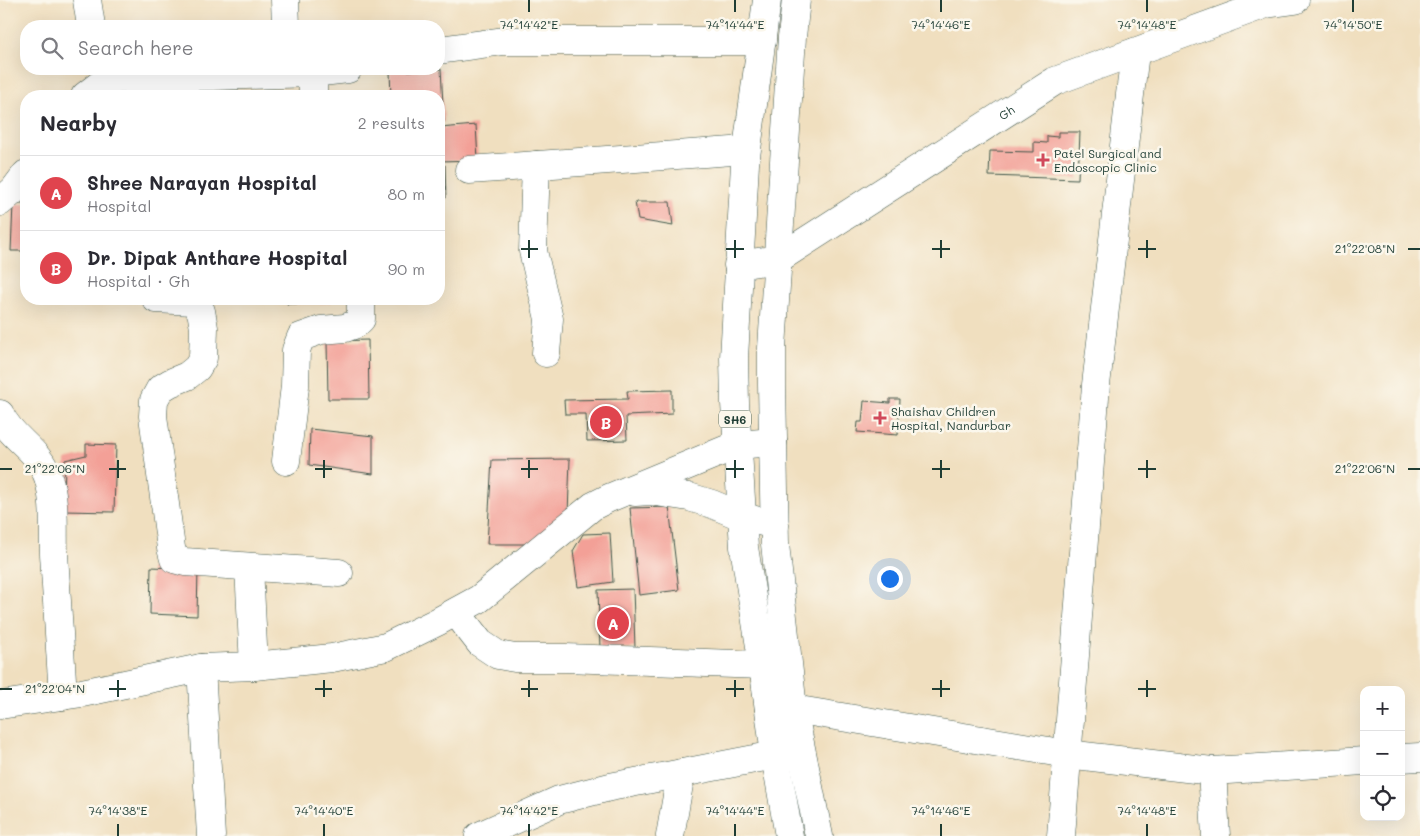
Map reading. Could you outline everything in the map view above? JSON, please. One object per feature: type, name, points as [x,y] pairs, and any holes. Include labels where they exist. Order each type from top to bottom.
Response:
[{"type":"street","points":[[88,0],[90,20]]},
{"type":"street","points":[[285,0],[286,20]]},
{"type":"street","name":"SH6","points":[[767,0],[746,150],[738,265],[734,358],[737,445],[744,547],[763,665],[780,708],[802,752],[819,836]]},
{"type":"street","name":"SH6","points":[[789,836],[775,755],[780,708],[772,348],[796,0]]},
{"type":"street","name":"Gh","points":[[738,265],[778,258],[1055,80],[1266,4],[1295,0]]},
{"type":"street","points":[[445,49],[504,41],[762,41]]},
{"type":"street","points":[[1061,836],[1096,386],[1135,52]]},
{"type":"street","points":[[93,84],[117,79],[300,78],[316,75]]},
{"type":"street","points":[[469,170],[746,150]]},
{"type":"street","points":[[536,165],[533,251],[549,319],[546,353]]},
{"type":"street","points":[[0,202],[20,182]]},
{"type":"street","points":[[196,305],[201,311],[204,328],[203,358],[197,368],[187,376],[160,389],[154,400],[152,416],[174,559],[185,562],[339,573]]},
{"type":"street","points":[[286,461],[295,386],[296,350],[302,337],[321,330],[345,328],[356,324],[361,319],[361,305]]},
{"type":"street","points":[[0,414],[2,420],[12,432],[37,457],[48,476],[53,500],[62,696]]},
{"type":"street","points":[[0,705],[62,696],[202,668],[254,666],[332,658],[386,647],[479,599],[593,506],[737,445],[773,442]]},
{"type":"street","points":[[624,493],[649,491],[679,495],[712,504],[743,517],[775,525]]},
{"type":"street","points":[[249,567],[254,666]]},
{"type":"street","points":[[456,612],[480,643],[498,655],[514,658],[763,665]]},
{"type":"street","points":[[202,668],[211,836]]},
{"type":"street","points":[[780,708],[1067,754],[1212,771],[1360,760]]},
{"type":"street","points":[[479,836],[559,800],[610,787],[775,755],[802,752]]},
{"type":"street","points":[[1405,758],[1420,757]]},
{"type":"street","points":[[1212,771],[1216,836]]},
{"type":"street","points":[[670,836],[681,774]]},
{"type":"building","points":[[390,75],[441,75],[442,90],[391,90]]},
{"type":"building","points":[[476,125],[478,160],[445,161],[445,128]]},
{"type":"building","points":[[1058,132],[1080,132],[1078,179],[989,176],[990,151],[1034,152],[1034,142],[1047,143],[1047,136],[1058,137]]},
{"type":"building","points":[[445,165],[446,198],[445,198]]},
{"type":"building","points":[[635,202],[670,202],[673,226],[638,220]]},
{"type":"building","points":[[13,204],[20,204],[20,251],[11,251]]},
{"type":"building","points":[[368,340],[369,399],[328,399],[327,341]]},
{"type":"building","points":[[672,390],[672,414],[626,416],[627,440],[587,441],[586,414],[565,414],[564,400],[628,399],[627,391]]},
{"type":"building","points":[[890,399],[900,399],[898,435],[857,432],[858,422],[862,422],[864,401],[890,403]]},
{"type":"building","points":[[310,429],[373,436],[373,474],[309,465]]},
{"type":"building","points":[[86,444],[116,445],[114,512],[64,511],[65,460],[86,455]]},
{"type":"building","points":[[570,459],[568,514],[529,544],[487,544],[492,460]]},
{"type":"building","points":[[669,507],[679,590],[639,595],[630,508]]},
{"type":"building","points":[[610,533],[613,582],[578,587],[573,551],[583,534]]},
{"type":"building","points":[[151,567],[198,569],[197,616],[150,614]]},
{"type":"building","points":[[633,589],[635,648],[600,649],[598,590]]},
{"type":"place","name":"Patel Surgical and Endoscopic Clinic","points":[[1043,160]]},
{"type":"place","name":"Shaishav Children Hospital, Nandurbar","points":[[880,418]]},
{"type":"place","name":"Dr. Dipak Anthare Hospital","points":[[606,422]]},
{"type":"place","name":"Shree Narayan Hospital","points":[[613,623]]}]
